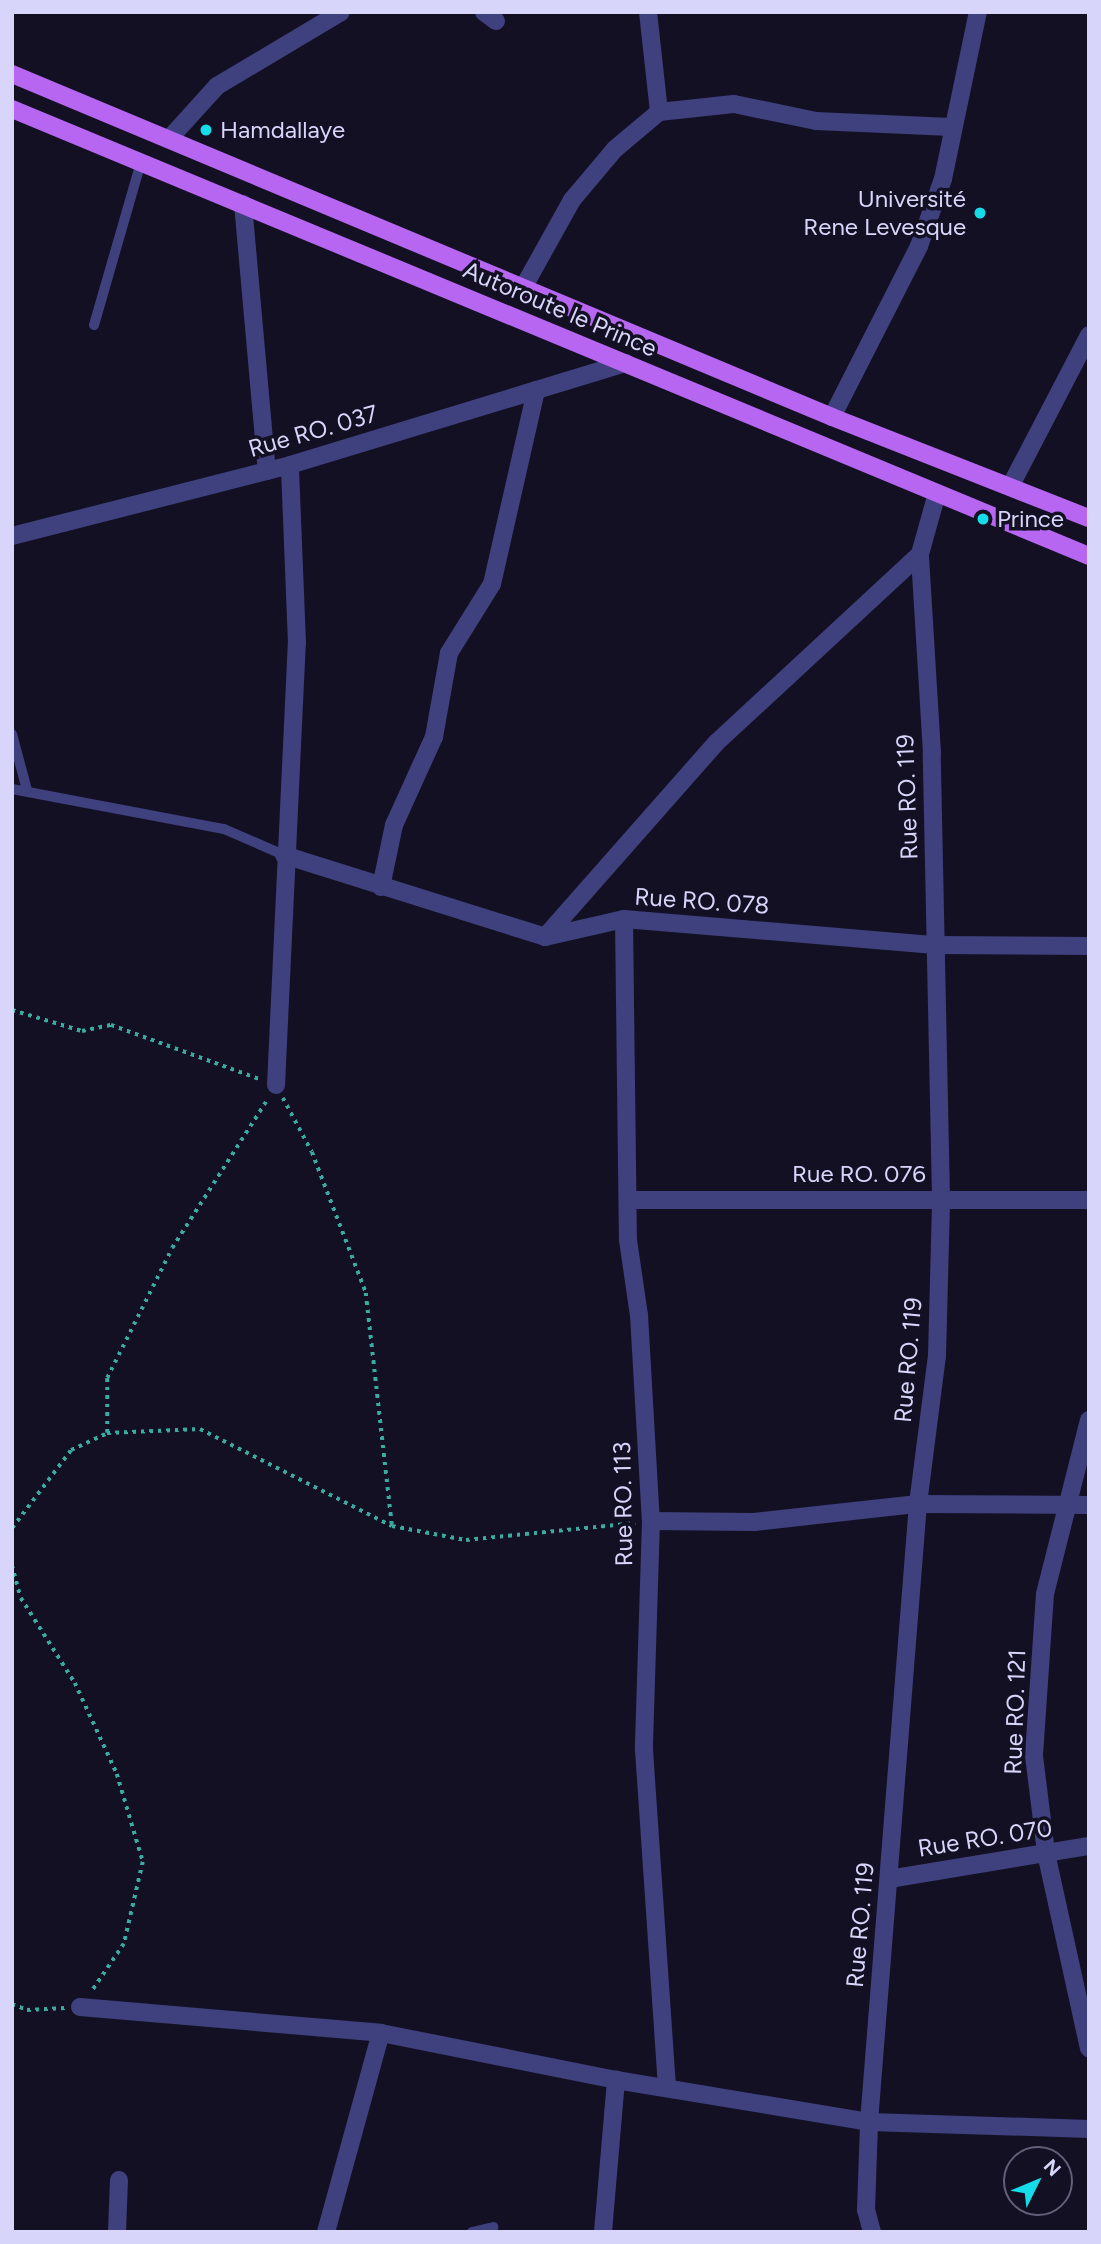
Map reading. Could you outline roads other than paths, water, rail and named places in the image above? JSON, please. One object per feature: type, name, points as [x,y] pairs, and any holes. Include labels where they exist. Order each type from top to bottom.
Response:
[{"type":"main road","name":"Autoroute le Prince","points":[[12,74],[832,418],[1011,485],[1089,518]]},
{"type":"main road","name":"Autoroute le Prince","points":[[12,109],[1089,556]]},
{"type":"street","points":[[648,12],[659,112]]},
{"type":"street","points":[[832,418],[919,246],[943,179],[951,127],[978,12]]},
{"type":"street","points":[[169,139],[217,86],[338,13]]},
{"type":"street","points":[[523,288],[572,200],[615,149],[659,112],[734,104],[816,121],[951,127]]},
{"type":"street","points":[[243,204],[267,471]]},
{"type":"street","points":[[1011,485],[1089,335]]},
{"type":"street","name":"Rue RO. 037","points":[[12,536],[290,465],[625,363]]},
{"type":"street","points":[[381,887],[394,825],[435,737],[449,653],[492,584],[536,390]]},
{"type":"street","points":[[276,1085],[284,855],[297,643],[290,465]]},
{"type":"street","name":"Rue RO. 119","points":[[872,2232],[866,2210],[869,2122],[918,1504],[937,1356],[941,1198],[932,752],[920,554],[937,493]]},
{"type":"street","points":[[545,937],[716,743],[920,554]]},
{"type":"street","name":"Rue RO. 078","points":[[284,855],[545,937],[624,919],[935,945],[1089,946]]},
{"type":"street","name":"Rue RO. 113","points":[[624,919],[630,1200],[628,1240],[639,1315],[652,1521],[644,1750],[667,2088]]},
{"type":"street","name":"Rue RO. 076","points":[[630,1200],[1089,1200]]},
{"type":"street","name":"Rue RO. 121","points":[[1089,1420],[1064,1505],[1045,1594],[1034,1756],[1046,1853],[1089,2048]]},
{"type":"street","points":[[652,1521],[754,1522],[918,1504],[1089,1505]]},
{"type":"street","name":"Rue RO. 070","points":[[889,1879],[1089,1846]]},
{"type":"street","points":[[80,2007],[381,2033],[616,2080],[869,2122],[1089,2129]]},
{"type":"street","points":[[326,2232],[381,2033]]},
{"type":"street","points":[[603,2232],[616,2080]]},
{"type":"street","points":[[117,2232],[119,2180]]},
{"type":"lane","points":[[94,325],[141,162]]},
{"type":"lane","points":[[12,734],[27,790]]},
{"type":"lane","points":[[12,789],[224,829],[284,855]]},
{"type":"lane","points":[[472,2232],[493,2227]]},
{"type":"place","name":"Hamdallaye","points":[[206,130]]},
{"type":"place","name":"Université Rene Levesque","points":[[980,213]]},
{"type":"place","name":"Prince","points":[[983,519]]}]
